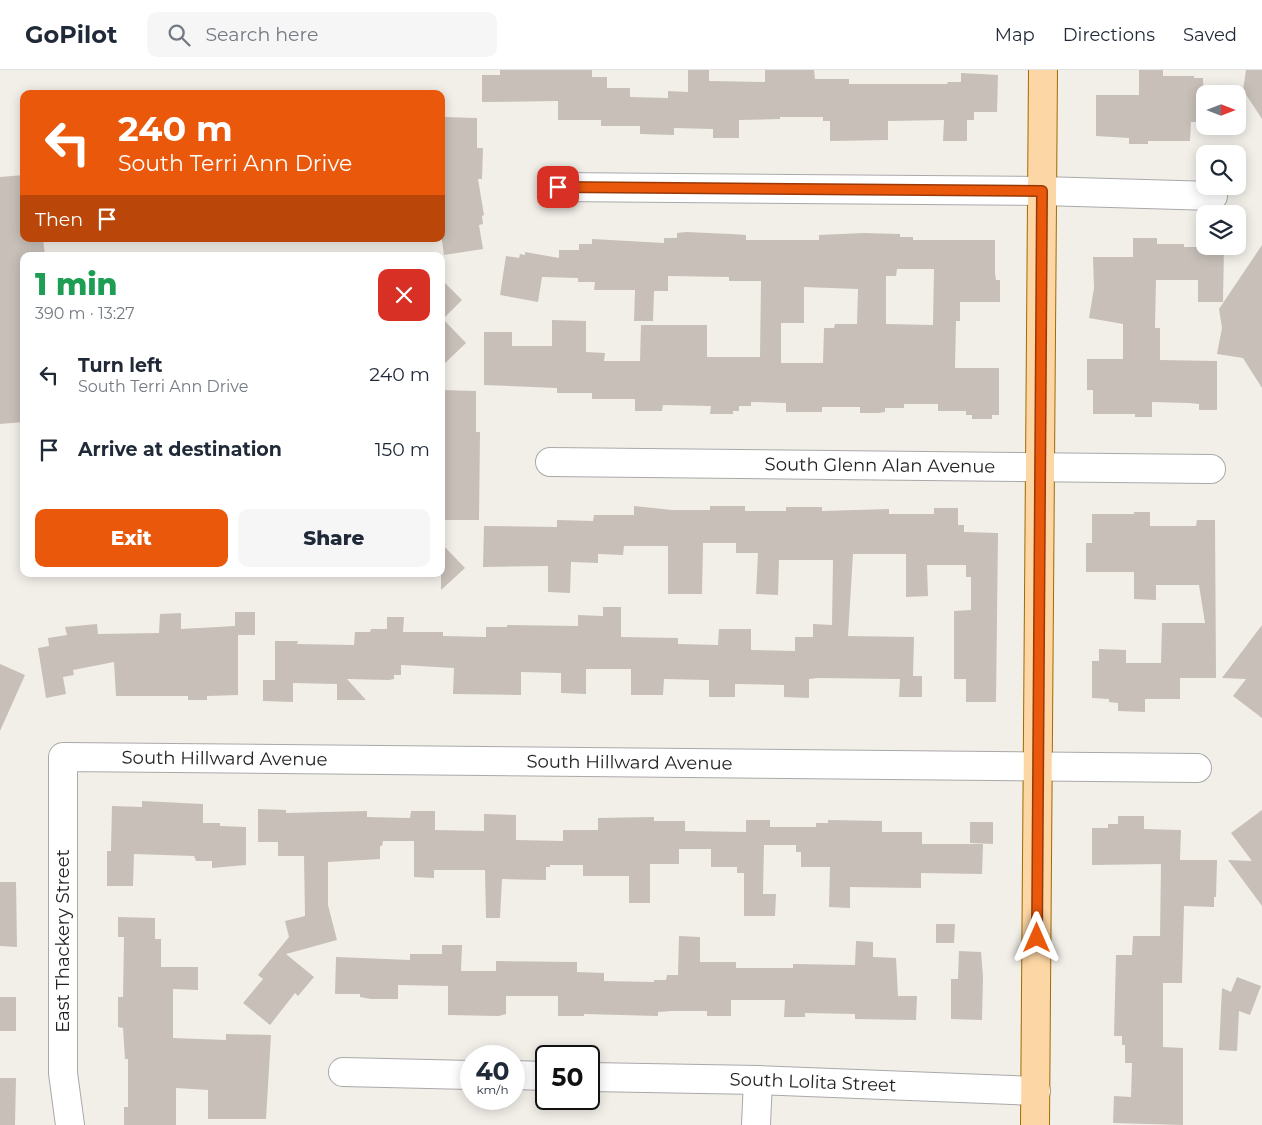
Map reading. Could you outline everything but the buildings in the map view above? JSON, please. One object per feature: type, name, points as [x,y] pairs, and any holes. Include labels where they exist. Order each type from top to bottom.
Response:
[{"type":"main road","points":[[1035,1125],[1043,70]]},
{"type":"street","points":[[558,187],[1042,191],[1213,196]]},
{"type":"street","name":"South Glenn Alan Avenue","points":[[550,462],[1039,468],[1211,468]]},
{"type":"street","name":"South Hillward Avenue","points":[[63,757],[1197,768]]},
{"type":"street","name":"East Thackery Street","points":[[63,757],[63,1072],[70,1125]]},
{"type":"street","points":[[344,1072],[460,1075]]},
{"type":"street","name":"South Lolita Street","points":[[600,1077],[758,1080],[1036,1091]]},
{"type":"street","points":[[756,1125],[758,1080]]},
{"type":"route","points":[[558,187],[1042,191],[1037,938]]}]
